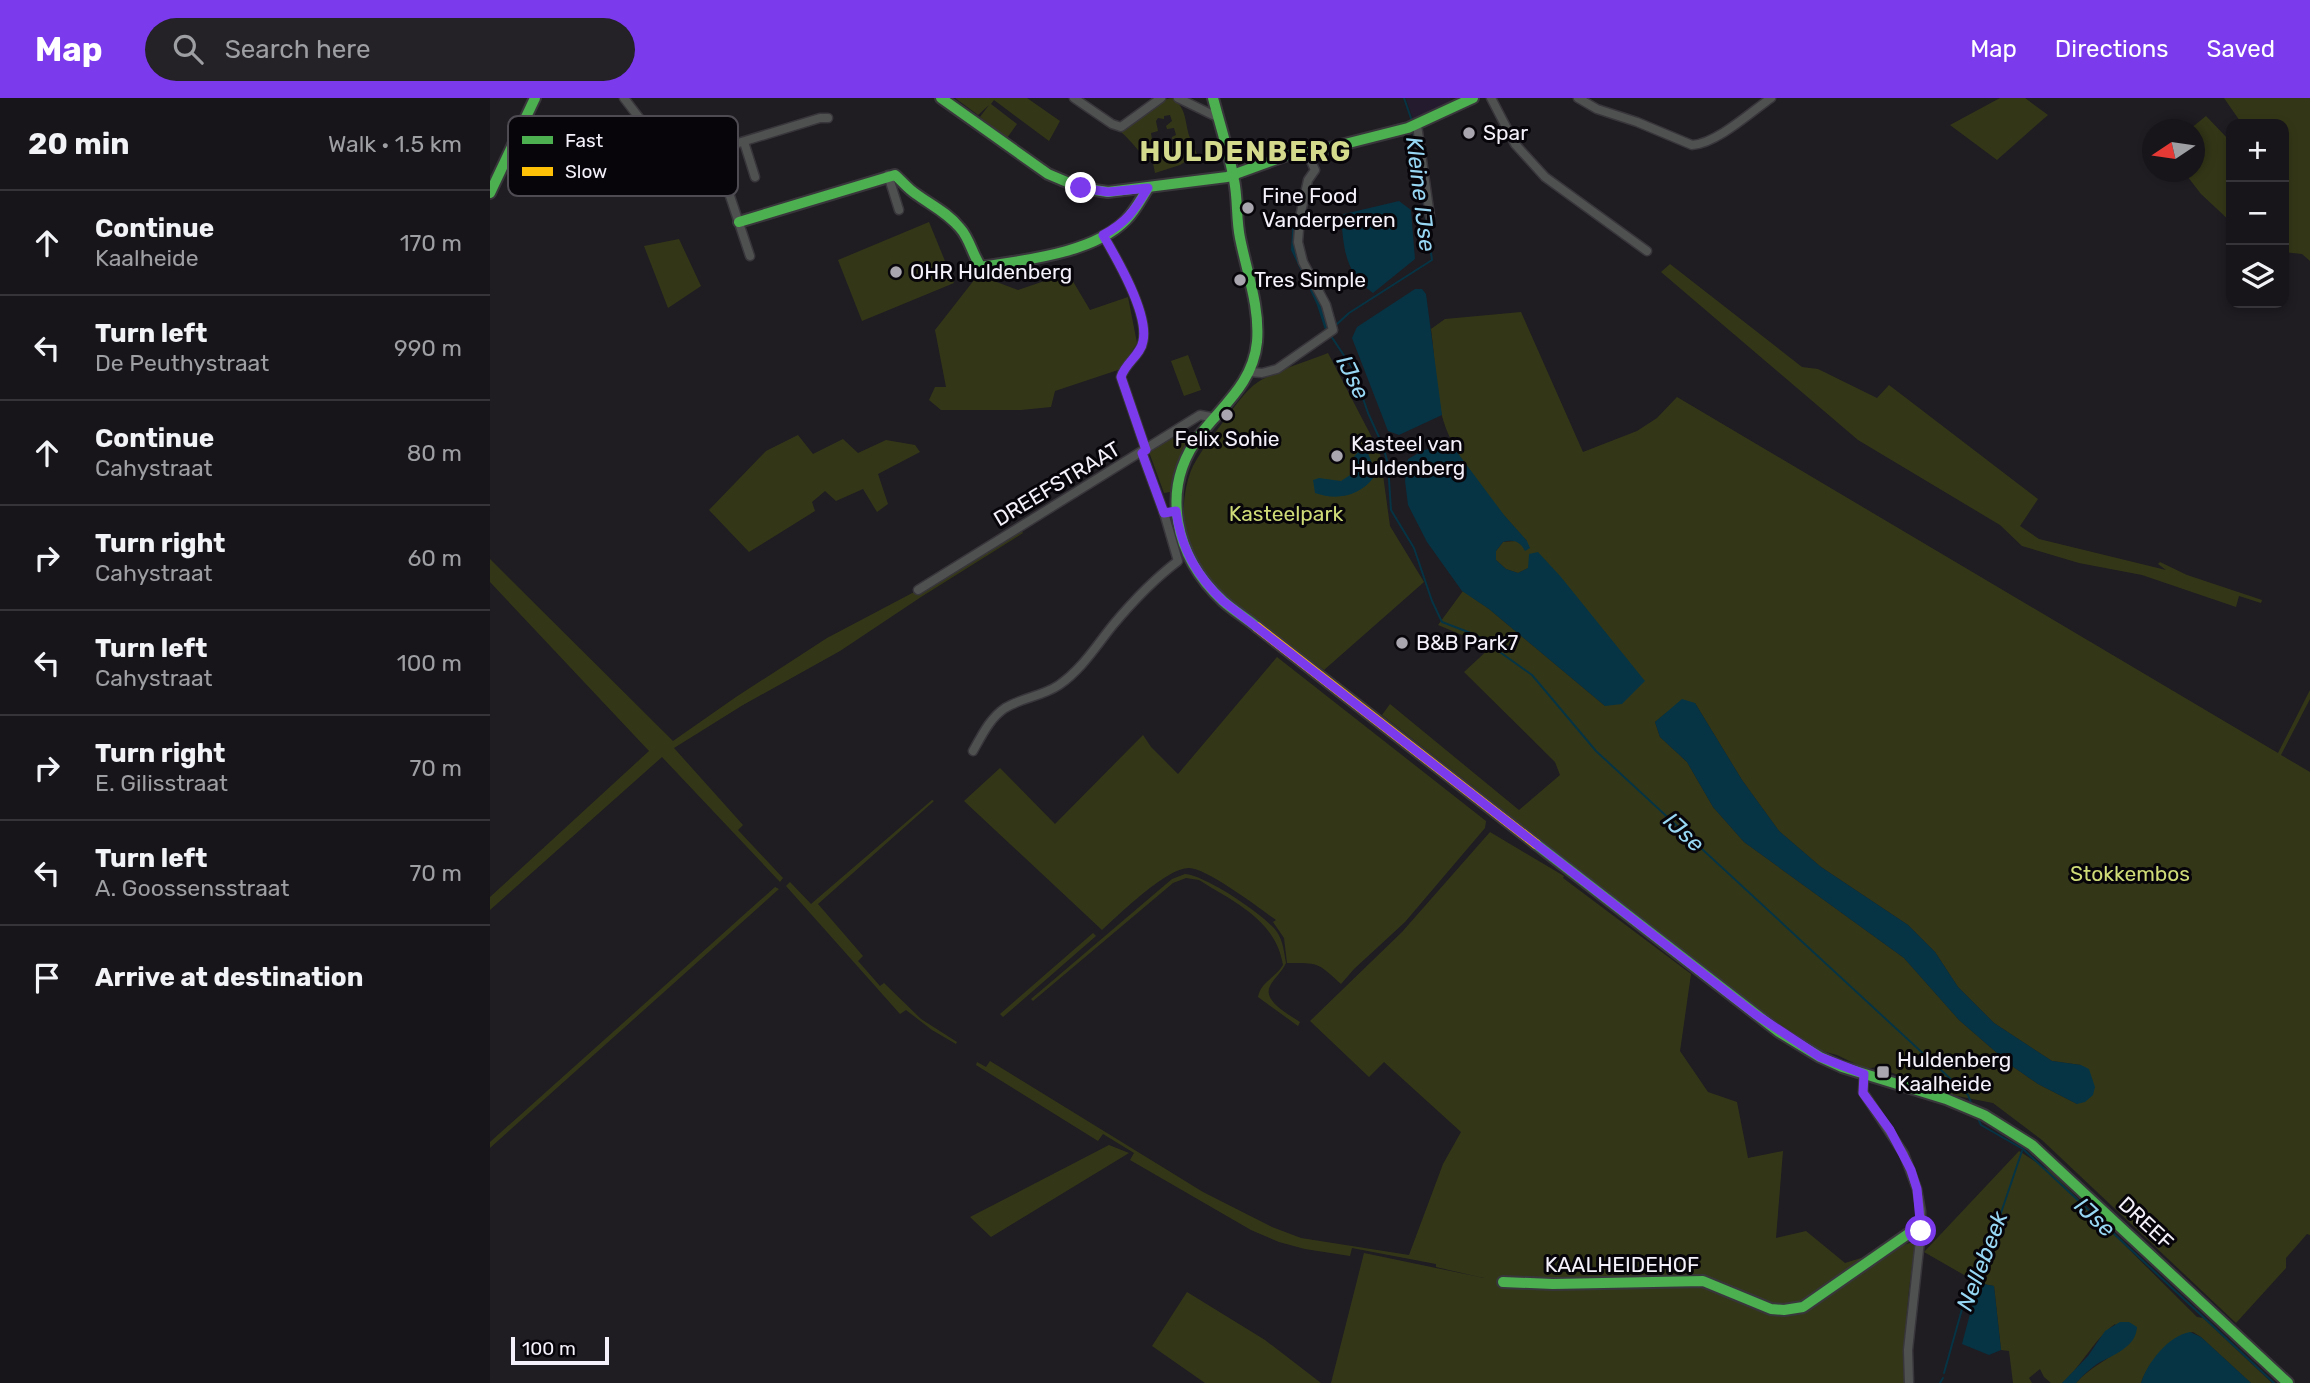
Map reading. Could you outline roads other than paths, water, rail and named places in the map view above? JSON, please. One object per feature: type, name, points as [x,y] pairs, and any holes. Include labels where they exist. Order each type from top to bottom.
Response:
[{"type":"main road","points":[[526,116],[535,98]]},
{"type":"main road","points":[[941,98],[1000,142],[1060,180],[1096,191],[1148,188],[1233,175],[1296,152],[1307,152],[1414,126],[1473,98]]},
{"type":"main road","points":[[1170,512],[1187,456],[1199,436],[1239,393],[1250,372],[1257,345],[1257,324],[1237,221],[1233,175],[1213,98]]},
{"type":"main road","points":[[490,192],[508,154]]},
{"type":"main road","points":[[739,222],[895,175],[960,227],[981,267],[1036,258],[1103,235],[1121,225],[1132,214],[1148,188]]},
{"type":"main road","name":"DREEF","points":[[1170,512],[1186,554],[1202,580],[1223,601],[1755,1014],[1820,1057],[1864,1074],[1947,1099],[1984,1115],[2016,1134],[2058,1168],[2288,1383]]},
{"type":"main road","name":"KAALHEIDEHOF","points":[[1503,1282],[1553,1284],[1691,1280],[1703,1282],[1766,1308],[1789,1311],[1803,1307],[1908,1234],[1921,1231]]},
{"type":"street","points":[[624,98],[638,116]]},
{"type":"street","points":[[1074,98],[1112,124],[1121,127],[1161,98]]},
{"type":"street","points":[[1178,98],[1217,117]]},
{"type":"street","points":[[1490,98],[1515,144],[1545,177],[1647,251]]},
{"type":"street","points":[[1578,98],[1597,109],[1692,145],[1700,145],[1771,98]]},
{"type":"street","points":[[738,144],[820,118],[828,118]]},
{"type":"street","points":[[1414,126],[1430,216]]},
{"type":"street","points":[[744,142],[755,177]]},
{"type":"street","points":[[1250,372],[1262,373],[1277,369],[1334,328],[1303,262],[1298,242],[1308,180],[1315,170],[1307,152]]},
{"type":"street","points":[[890,175],[900,210]]},
{"type":"street","points":[[730,196],[750,256]]},
{"type":"street","points":[[973,751],[986,729],[1007,707],[1034,698],[1059,685],[1080,668],[1153,580],[1178,561],[1170,512],[1144,452],[1121,377],[1125,366],[1141,347],[1144,339],[1143,326],[1127,279],[1103,235]]},
{"type":"street","name":"DREEFSTRAAT","points":[[918,590],[1200,415],[1216,418]]},
{"type":"street","points":[[1864,1074],[1863,1093],[1890,1130],[1911,1170],[1917,1189],[1921,1231],[1908,1350],[1909,1383]]},
{"type":"water","points":[[1399,201],[1411,210],[1415,259],[1373,293],[1351,269],[1345,250],[1341,217]]},
{"type":"water","points":[[1293,214],[1298,215],[1296,251],[1322,306],[1330,331],[1326,333],[1317,305],[1291,250]]},
{"type":"water","points":[[1415,289],[1422,289],[1426,294],[1442,415],[1399,435],[1388,431],[1352,338],[1357,327]]},
{"type":"water","points":[[1443,446],[1454,448],[1527,541],[1530,548],[1525,551],[1516,542],[1503,542],[1496,551],[1496,560],[1506,569],[1518,573],[1528,568],[1529,554],[1538,552],[1645,681],[1622,704],[1605,706],[1489,609],[1462,591],[1427,542],[1408,505],[1405,481],[1408,459],[1424,450]]},
{"type":"water","points":[[1360,450],[1367,451],[1374,477],[1362,489],[1348,495],[1332,497],[1315,493],[1313,480],[1319,478],[1341,481],[1350,475],[1356,466],[1352,459]]},
{"type":"water","points":[[1682,699],[1695,703],[1742,780],[1779,831],[1821,867],[1908,925],[1935,952],[1958,987],[1994,1023],[2052,1061],[2081,1065],[2089,1069],[2095,1087],[2093,1095],[2085,1102],[2077,1104],[2038,1084],[2012,1066],[1959,1020],[1904,958],[1744,842],[1713,807],[1687,762],[1660,737],[1655,722]]},
{"type":"water","points":[[1978,1283],[1994,1286],[2001,1350],[1989,1355],[1962,1344]]},
{"type":"water","points":[[2120,1322],[2129,1322],[2137,1327],[2128,1346],[2097,1364],[2076,1383],[2062,1383],[2088,1356],[2105,1331]]},
{"type":"water","points":[[2190,1332],[2201,1337],[2251,1383],[2141,1383],[2148,1367],[2166,1345]]},
{"type":"waterway","name":"Kleine IJse","points":[[1404,98],[1412,121]]},
{"type":"waterway","name":"Kleine IJse","points":[[1336,325],[1349,313],[1432,260],[1413,130]]},
{"type":"waterway","name":"IJse","points":[[1331,336],[1353,369],[1383,446],[1388,464],[1391,510],[1414,548],[1442,622],[1476,635],[1532,675],[1596,751],[1968,1095],[1972,1105]]},
{"type":"waterway","name":"IJse","points":[[1977,1116],[1981,1125],[2023,1149],[2274,1383]]},
{"type":"waterway","name":"Nellebeek","points":[[1944,1373],[1968,1288],[1985,1260],[2022,1151]]},
{"type":"waterway","name":"Nellebeek","points":[[1940,1383],[1943,1378]]},
{"type":"place","name":"Spar","points":[[1469,133]]},
{"type":"place","name":"Fine Food Vanderperren","points":[[1248,208]]},
{"type":"place","name":"OHR Huldenberg","points":[[896,272]]},
{"type":"place","name":"Tres Simple","points":[[1240,280]]},
{"type":"place","name":"Felix Sohie","points":[[1227,415]]},
{"type":"place","name":"Kasteel van Huldenberg","points":[[1337,456]]},
{"type":"place","name":"B&B Park7","points":[[1402,643]]},
{"type":"place","name":"Huldenberg Kaalheide","points":[[1883,1072]]},
{"type":"district","name":"HULDENBERG","points":[[1246,151]]},
{"type":"park label","name":"Kasteelpark","points":[[1286,514]]},
{"type":"park label","name":"Stokkembos","points":[[2130,874]]}]
